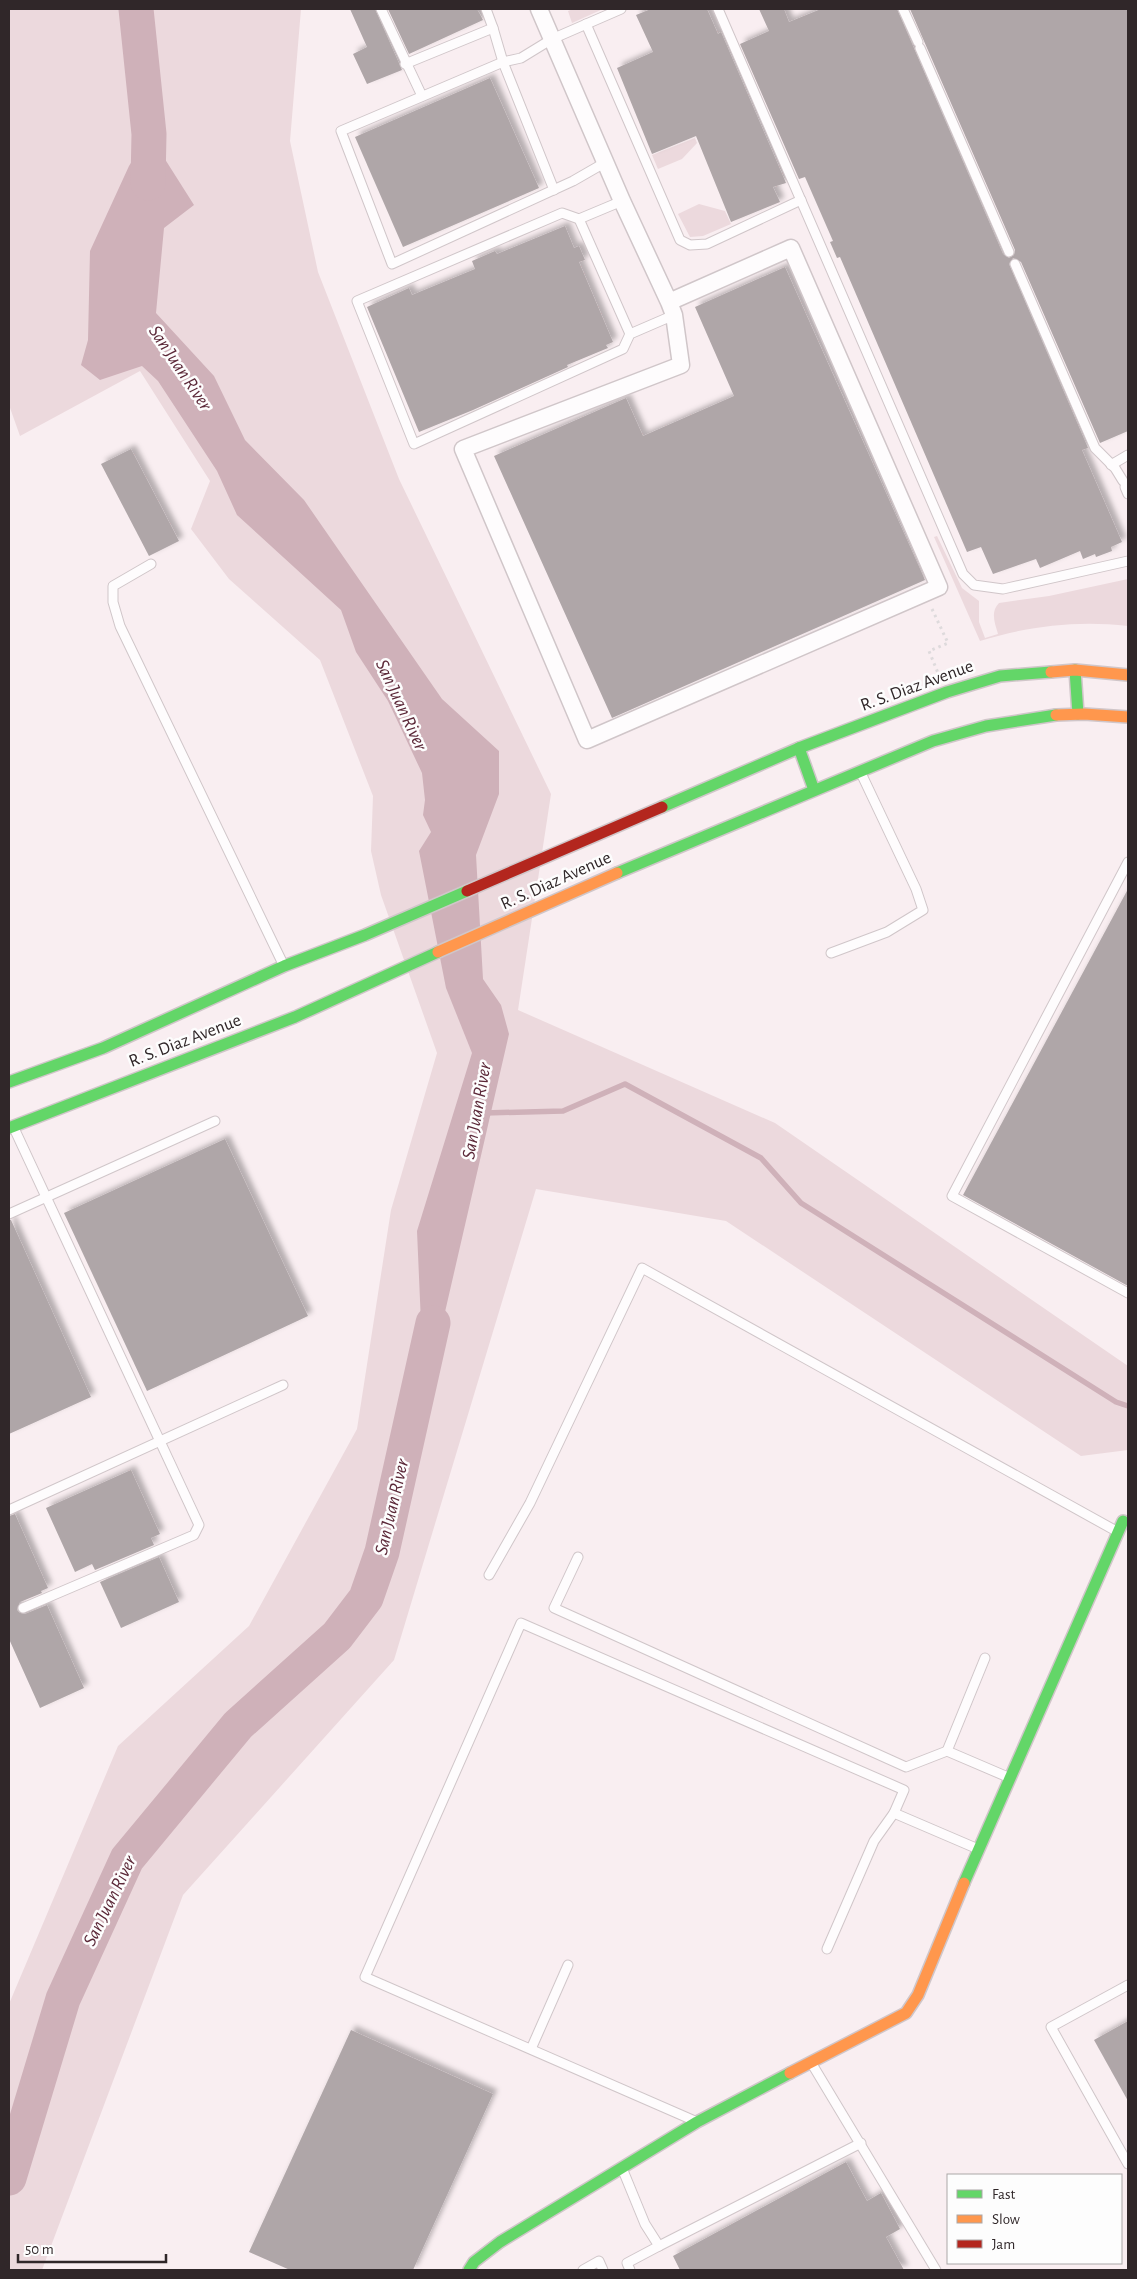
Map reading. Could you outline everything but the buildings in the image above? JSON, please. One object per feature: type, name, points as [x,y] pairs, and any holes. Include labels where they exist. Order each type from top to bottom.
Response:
[{"type":"street","points":[[539,9],[622,201],[671,308],[681,365],[463,448],[587,740],[939,587],[791,248],[671,308]]},
{"type":"street","points":[[1075,670],[1078,714]]},
{"type":"street","name":"R. S. Diaz Avenue","points":[[9,1082],[103,1048],[284,966],[365,935],[798,748],[947,692],[1000,676],[1075,670],[1128,675]]},
{"type":"street","name":"R. S. Diaz Avenue","points":[[11,1127],[295,1017],[587,885],[860,771],[969,729],[1078,714],[1128,717]]},
{"type":"street","points":[[798,748],[814,790]]},
{"type":"street","points":[[469,2270],[474,2262],[500,2242],[697,2122],[906,2013],[918,1995],[978,1850],[1121,1526]]},
{"type":"lane","points":[[381,9],[405,64],[422,96]]},
{"type":"lane","points":[[486,9],[503,62],[554,190]]},
{"type":"lane","points":[[606,162],[554,190],[392,264],[341,131],[503,62],[521,58],[552,39],[621,9]]},
{"type":"lane","points":[[718,9],[959,567],[968,580],[979,587],[1003,589],[1128,561]]},
{"type":"lane","points":[[903,9],[1009,252]]},
{"type":"lane","points":[[586,24],[680,240],[690,245],[707,244],[801,200]]},
{"type":"lane","points":[[405,64],[493,28]]},
{"type":"lane","points":[[622,201],[578,219],[562,213],[357,301],[414,444],[623,349],[630,334],[671,308]]},
{"type":"lane","points":[[578,219],[630,334]]},
{"type":"lane","points":[[1015,264],[1095,448],[1111,465],[1125,488]]},
{"type":"lane","points":[[1111,465],[1128,455]]},
{"type":"lane","points":[[151,564],[113,586],[113,602],[120,626],[284,966]]},
{"type":"lane","points":[[831,953],[887,932],[923,910],[916,889],[860,771]]},
{"type":"lane","points":[[1128,862],[952,1196],[1128,1293]]},
{"type":"lane","points":[[9,1214],[214,1121]]},
{"type":"lane","points":[[11,1127],[199,1525],[194,1535],[23,1608]]},
{"type":"lane","points":[[489,1575],[530,1503],[642,1268],[1121,1526]]},
{"type":"lane","points":[[9,1510],[283,1385]]},
{"type":"lane","points":[[578,1558],[554,1608],[906,1767],[947,1751],[1010,1778]]},
{"type":"lane","points":[[697,2122],[365,1977],[521,1623],[904,1790],[894,1813],[874,1841],[828,1949]]},
{"type":"lane","points":[[947,1751],[986,1658]]},
{"type":"lane","points":[[894,1813],[978,1850]]},
{"type":"lane","points":[[531,2049],[568,1965]]},
{"type":"lane","points":[[1128,1985],[1051,2027],[1128,2164]]},
{"type":"lane","points":[[810,2062],[936,2270]]},
{"type":"lane","points":[[630,2270],[626,2264],[860,2143]]},
{"type":"lane","points":[[622,2168],[645,2224],[659,2246]]},
{"type":"lane","points":[[583,2270],[599,2261],[603,2270]]},
{"type":"path","points":[[924,611],[932,608],[948,643],[929,651],[947,692]]},
{"type":"shaded area","points":[[9,9],[301,9],[290,141],[318,272],[399,479],[551,794],[518,1010],[775,1123],[1128,1366],[1128,1450],[1081,1456],[726,1221],[536,1189],[394,1660],[183,1895],[42,2270],[9,2270],[9,2004],[118,1746],[249,1626],[357,1429],[391,1210],[437,1053],[381,895],[371,851],[373,796],[320,660],[229,579],[191,529],[210,481],[140,371],[20,436],[9,405]]},
{"type":"shaded area","points":[[573,9],[603,9],[572,23],[568,11]]},
{"type":"shaded area","points":[[695,138],[697,143],[682,159],[658,169],[652,155]]},
{"type":"shaded area","points":[[699,204],[725,211],[731,224],[703,236],[690,237],[678,214]]},
{"type":"shaded area","points":[[937,536],[962,588],[979,601],[979,622],[985,638],[998,634],[994,614],[999,603],[1049,596],[1128,579],[1128,626],[1072,624],[1017,631],[980,641],[934,537]]},
{"type":"water","points":[[149,134],[194,205],[164,228],[156,313],[214,376],[245,440],[304,500],[442,699],[499,751],[499,794],[476,855],[483,979],[501,1005],[509,1034],[442,1325],[423,1369],[417,1231],[472,1053],[446,988],[419,851],[431,832],[423,815],[425,800],[422,773],[388,701],[356,652],[341,610],[237,515],[217,471],[158,381],[142,366],[100,380],[81,365],[88,340],[90,251],[129,166]]},
{"type":"waterway","name":"San Juan River","points":[[136,9],[149,134],[148,183]]},
{"type":"waterway","points":[[485,1113],[563,1111],[625,1084],[761,1158],[801,1203],[1116,1402],[1128,1406]]},
{"type":"waterway","name":"San Juan River","points":[[9,2178],[63,1999],[127,1859],[238,1725],[337,1636],[366,1598],[382,1552],[433,1323]]},
{"type":"traffic: fast","points":[[1075,670],[1078,714]]},
{"type":"traffic: fast","points":[[662,807],[799,748],[947,692],[1000,676],[1051,672]]},
{"type":"traffic: fast","points":[[617,873],[933,741],[986,726],[1056,715]]},
{"type":"traffic: fast","points":[[799,748],[814,790]]},
{"type":"traffic: fast","points":[[9,1082],[103,1048],[284,966],[365,935],[467,891]]},
{"type":"traffic: fast","points":[[9,1128],[295,1017],[438,952]]},
{"type":"traffic: fast","points":[[964,1883],[1123,1521]]},
{"type":"traffic: fast","points":[[469,2270],[474,2262],[500,2242],[697,2122],[790,2073]]},
{"type":"traffic: slow","points":[[1051,672],[1075,670],[1128,675]]},
{"type":"traffic: slow","points":[[1056,715],[1084,714],[1128,717]]},
{"type":"traffic: slow","points":[[438,952],[617,873]]},
{"type":"traffic: slow","points":[[790,2073],[906,2013],[918,1995],[964,1883]]},
{"type":"traffic: jam","points":[[467,891],[662,807]]}]
